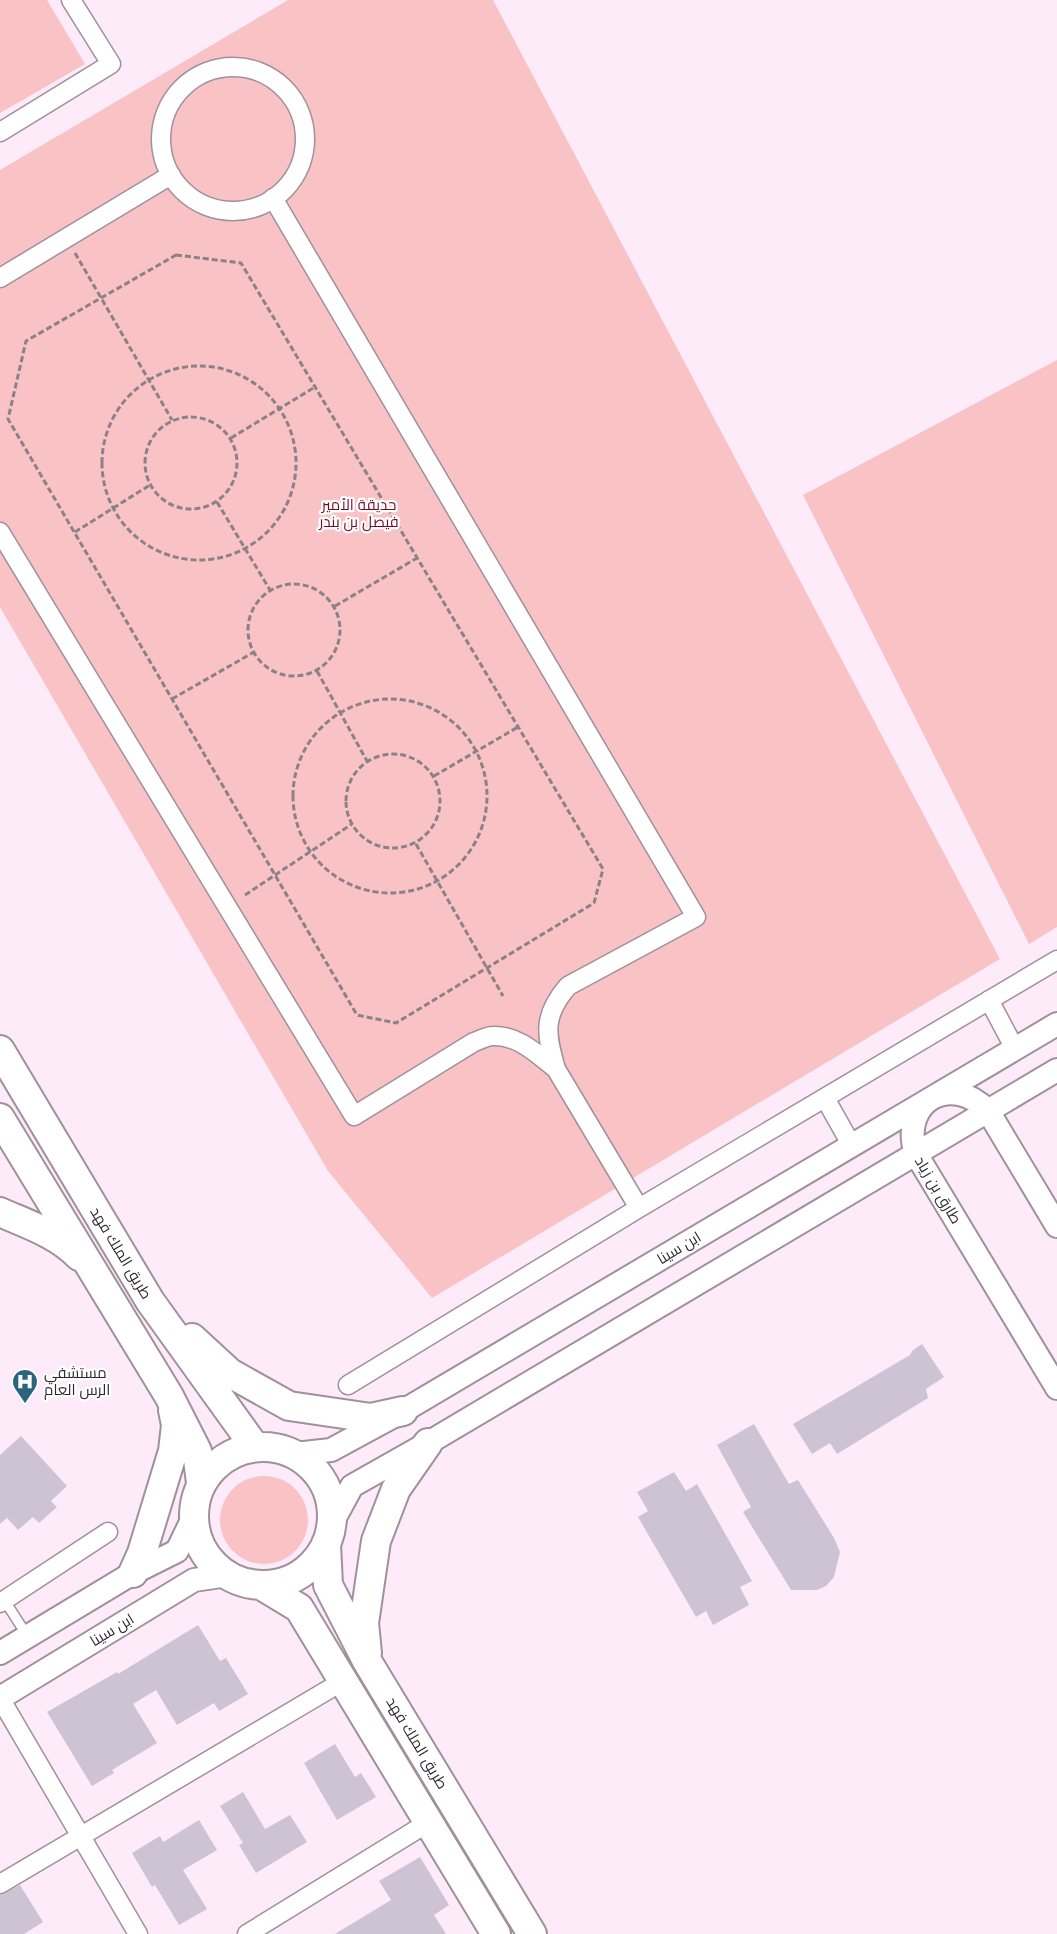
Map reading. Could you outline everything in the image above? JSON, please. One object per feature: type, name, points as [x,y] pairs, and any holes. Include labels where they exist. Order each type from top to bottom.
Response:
[{"type":"main road","name":"طريق الملك فهد","points":[[0,1050],[150,1301],[255,1447]]},
{"type":"main road","points":[[0,1118],[170,1396],[197,1451],[201,1483]]},
{"type":"main road","points":[[0,1212],[54,1236],[70,1246],[92,1270]]},
{"type":"main road","points":[[150,1301],[230,1373],[289,1406],[371,1418],[403,1411]]},
{"type":"main road","points":[[133,1573],[142,1553],[173,1451],[176,1425],[170,1396]]},
{"type":"main road","points":[[367,1661],[364,1623],[376,1541],[396,1489],[428,1443]]},
{"type":"main road","points":[[255,1447],[276,1448],[295,1454],[312,1466],[324,1483],[331,1503],[329,1533],[315,1561],[300,1574],[281,1582],[261,1585],[244,1582],[228,1575],[210,1561],[198,1541],[193,1518],[195,1500],[201,1483],[215,1465],[234,1453],[255,1447]]},
{"type":"main road","name":"طريق الملك فهد","points":[[329,1533],[328,1585],[367,1661],[532,1934]]},
{"type":"main road","name":"طريق الملك فهد","points":[[261,1585],[298,1608],[496,1934]]},
{"type":"street","points":[[0,132],[111,64],[71,0]]},
{"type":"street","points":[[238,67],[262,73],[282,86],[297,105],[304,128],[304,151],[296,174],[281,193],[273,198],[261,205],[238,211],[215,209],[194,200],[176,184],[165,163],[160,140],[164,117],[175,96],[192,79],[214,69],[238,67]]},
{"type":"street","points":[[0,278],[171,175]]},
{"type":"street","points":[[273,198],[696,917],[568,986],[557,999],[549,1018],[547,1038],[556,1069],[639,1208]]},
{"type":"street","points":[[0,532],[354,1116],[474,1042],[491,1036],[513,1039],[529,1047],[556,1069]]},
{"type":"street","points":[[348,1385],[639,1208],[1057,960]]},
{"type":"street","points":[[989,1000],[1015,1049]]},
{"type":"street","name":"ابن سينا","points":[[295,1454],[331,1450],[403,1411],[1057,1024]]},
{"type":"street","points":[[329,1533],[352,1486],[1057,1070]]},
{"type":"street","points":[[934,1097],[945,1093],[958,1093],[975,1099],[988,1111],[1057,1226]]},
{"type":"street","name":"طارق بن زياد","points":[[934,1097],[923,1105],[912,1128],[912,1141],[916,1154],[1057,1389]]},
{"type":"street","points":[[825,1098],[852,1146]]},
{"type":"street","points":[[0,1653],[133,1573],[177,1551],[193,1518]]},
{"type":"street","points":[[2,1599],[108,1532]]},
{"type":"street","name":"ابن سينا","points":[[0,1698],[194,1580],[228,1575]]},
{"type":"street","points":[[0,1884],[343,1681]]},
{"type":"street","points":[[0,1698],[138,1934]]},
{"type":"street","points":[[247,1934],[429,1822]]},
{"type":"lane","points":[[2,1599],[28,1637]]},
{"type":"path","points":[[68,237],[172,420]]},
{"type":"path","points":[[176,255],[241,263],[315,387],[603,869],[594,903],[396,1023],[357,1015],[8,419],[26,341],[176,255]]},
{"type":"path","points":[[209,367],[239,375],[266,393],[285,418],[295,447],[295,479],[285,508],[266,534],[238,552],[207,560],[174,558],[145,544],[121,522],[113,508],[106,493],[101,461],[107,429],[124,401],[148,380],[178,369],[209,367]]},
{"type":"path","points":[[231,438],[315,387]]},
{"type":"path","points":[[187,416],[202,418],[217,424],[231,438],[236,448],[238,463],[236,478],[228,492],[217,502],[202,508],[187,510],[172,506],[159,497],[150,485],[145,471],[147,448],[159,429],[172,420],[187,416]]},
{"type":"path","points":[[74,532],[150,485]]},
{"type":"path","points":[[217,502],[270,590]]},
{"type":"path","points":[[334,606],[417,558]]},
{"type":"path","points":[[298,583],[313,587],[325,595],[334,606],[340,620],[341,635],[337,649],[329,661],[317,670],[302,676],[286,676],[271,670],[258,660],[250,646],[247,630],[250,615],[257,600],[270,590],[283,584],[298,583]]},
{"type":"path","points":[[172,699],[254,652]]},
{"type":"path","points":[[317,670],[367,761]]},
{"type":"path","points":[[400,699],[430,707],[456,724],[476,751],[486,777],[487,807],[479,837],[462,862],[438,881],[405,892],[371,892],[340,880],[314,858],[297,828],[291,795],[298,762],[315,732],[341,711],[370,700],[400,699]]},
{"type":"path","points":[[434,776],[518,727]]},
{"type":"path","points":[[396,753],[411,756],[424,764],[434,776],[440,790],[441,806],[437,821],[428,834],[416,843],[401,848],[387,848],[373,844],[360,836],[351,824],[346,810],[349,783],[357,770],[367,761],[381,755],[396,753]]},
{"type":"path","points":[[245,895],[351,824]]},
{"type":"path","points":[[416,843],[503,996]]},
{"type":"green space","points":[[0,0],[47,0],[85,64],[0,113]]},
{"type":"green space","name":"حديقة الأمير فيصل بن بندر","points":[[288,0],[493,0],[1000,959],[432,1298],[328,1171],[0,607],[0,170]]},
{"type":"green space","points":[[1057,360],[1057,927],[1029,944],[803,495]]},
{"type":"green space","points":[[264,1476],[281,1479],[295,1489],[305,1503],[308,1520],[305,1537],[295,1551],[281,1561],[264,1564],[247,1561],[233,1551],[223,1537],[220,1520],[223,1503],[233,1489],[247,1479]]},
{"type":"building","points":[[922,1344],[944,1377],[926,1389],[928,1398],[837,1454],[830,1443],[812,1454],[793,1424],[910,1355]]},
{"type":"building","points":[[754,1424],[789,1484],[798,1480],[834,1538],[840,1552],[834,1577],[826,1586],[817,1590],[791,1590],[743,1512],[751,1507],[717,1445]]},
{"type":"building","points":[[21,1436],[67,1486],[51,1501],[57,1507],[39,1523],[33,1517],[18,1530],[7,1518],[0,1524],[0,1455]]},
{"type":"building","points":[[674,1472],[686,1491],[697,1484],[752,1581],[740,1587],[749,1605],[713,1625],[706,1611],[696,1617],[638,1517],[648,1511],[637,1492]]},
{"type":"building","points":[[198,1625],[220,1661],[226,1658],[248,1694],[219,1711],[214,1703],[177,1725],[156,1690],[133,1704],[157,1743],[112,1770],[114,1773],[92,1786],[47,1712],[117,1672],[118,1674]]},
{"type":"building","points":[[335,1744],[355,1777],[361,1773],[376,1797],[337,1820],[304,1763]]},
{"type":"building","points":[[243,1792],[265,1829],[290,1815],[307,1842],[256,1873],[239,1845],[243,1843],[220,1806]]},
{"type":"building","points":[[199,1820],[217,1850],[183,1870],[207,1909],[179,1925],[155,1885],[152,1887],[132,1853],[160,1836],[163,1842]]},
{"type":"building","points":[[420,1857],[449,1905],[434,1915],[446,1934],[335,1934],[391,1900],[379,1881]]},
{"type":"building","points":[[20,1885],[43,1922],[24,1934],[0,1934],[0,1895]]},
{"type":"place","name":"مستشفي الرس العام","points":[[25,1405]]}]
